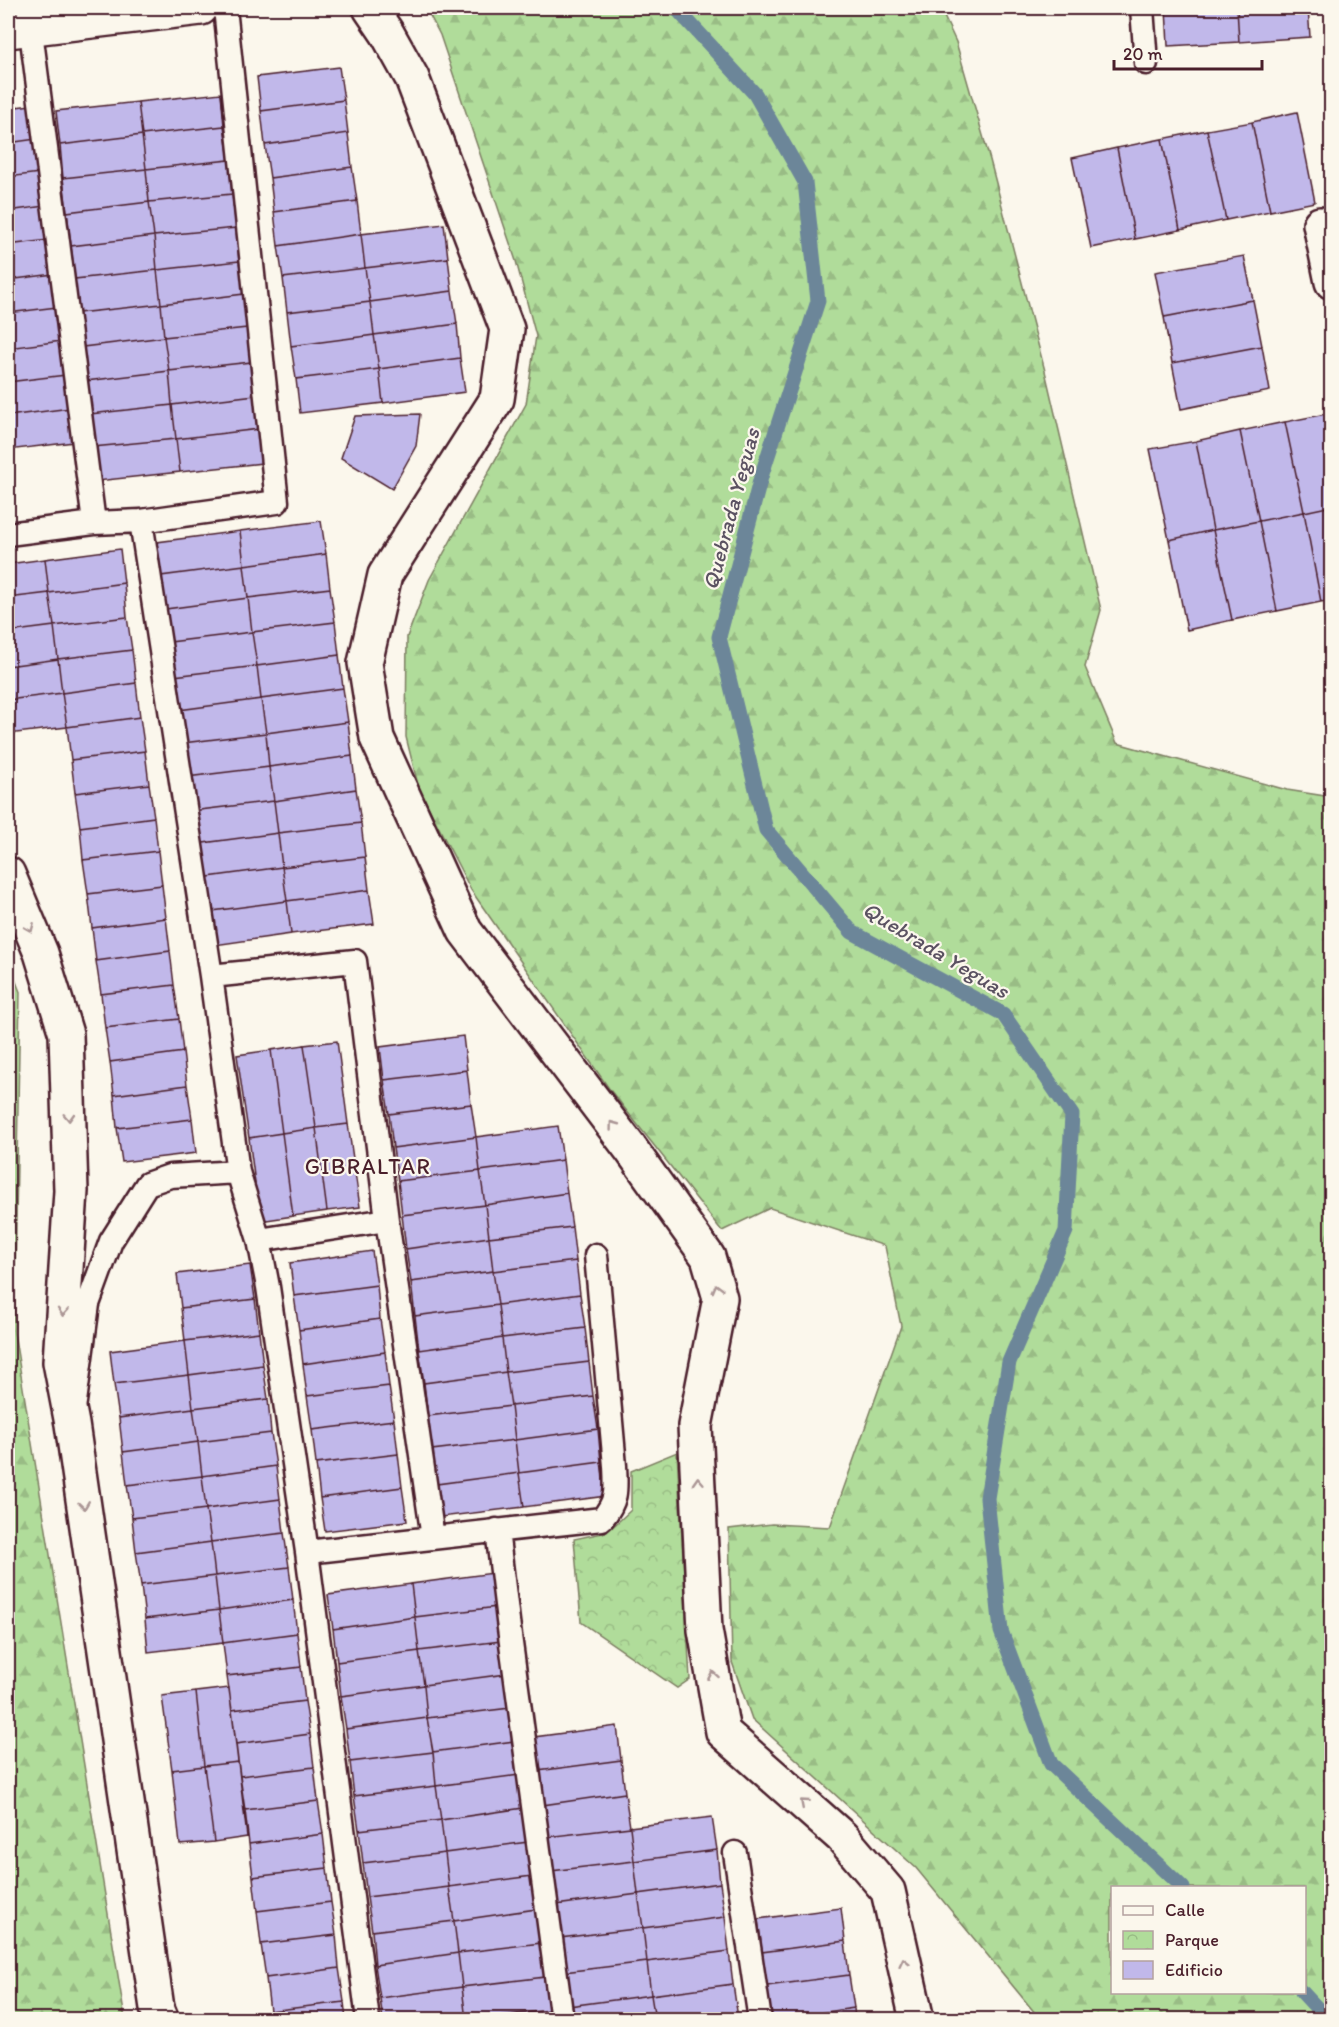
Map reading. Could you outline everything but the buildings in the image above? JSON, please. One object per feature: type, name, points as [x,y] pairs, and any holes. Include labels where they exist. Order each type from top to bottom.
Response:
[{"type":"street","points":[[21,22],[201,8]]},
{"type":"street","points":[[370,8],[412,78],[507,329],[497,399],[385,575],[365,663],[377,738],[465,931],[630,1148],[708,1257],[720,1298],[695,1426],[705,1630],[723,1732],[842,1837],[888,1891],[917,2019]]},
{"type":"street","points":[[1320,224],[1332,282]]},
{"type":"street","points":[[8,874],[41,953],[66,1034],[71,1191],[60,1362],[72,1424],[157,2008],[162,2019]]},
{"type":"lane","points":[[8,534],[94,523],[141,520],[277,502],[225,8]]},
{"type":"lane","points":[[1142,8],[1146,63]]},
{"type":"lane","points":[[21,22],[94,523]]},
{"type":"lane","points":[[141,520],[211,976],[238,1172],[259,1240],[268,1287],[307,1552],[368,2019]]},
{"type":"lane","points":[[211,976],[355,961],[387,1220],[433,1538]]},
{"type":"lane","points":[[72,1424],[88,1304],[111,1240],[147,1184],[170,1176],[238,1172]]},
{"type":"lane","points":[[259,1240],[387,1220]]},
{"type":"lane","points":[[307,1552],[602,1519],[616,1497],[596,1255]]},
{"type":"lane","points":[[497,1530],[562,2019]]},
{"type":"lane","points":[[735,1853],[760,2019]]},
{"type":"green space","points":[[426,8],[940,8],[956,42],[990,160],[1045,371],[1101,610],[1085,667],[1117,743],[1287,790],[1331,797],[1331,2019],[1040,2019],[916,1868],[752,1719],[732,1662],[729,1529],[772,1524],[830,1527],[901,1326],[885,1246],[770,1208],[722,1231],[610,1090],[471,890],[419,789],[406,737],[407,637],[429,580],[526,404],[536,336],[516,261],[440,35]]},
{"type":"green space","points":[[8,961],[20,992],[14,1332],[125,2019],[8,2019]]},
{"type":"green space","points":[[677,1452],[690,1679],[677,1688],[581,1622],[574,1539],[607,1532],[631,1510],[631,1471]]},
{"type":"waterway","name":"Quebrada Yeguas","points":[[676,8],[755,94],[805,182],[818,301],[761,477],[719,637],[766,830],[852,932],[1003,1014],[1072,1115],[1066,1231],[1009,1362],[987,1498],[1001,1631],[1051,1764],[1181,1886]]},
{"type":"waterway","name":"Quebrada Yeguas","points":[[1304,1994],[1328,2020]]},
{"type":"district","name":"GIBRALTAR","points":[[368,1166]]}]
